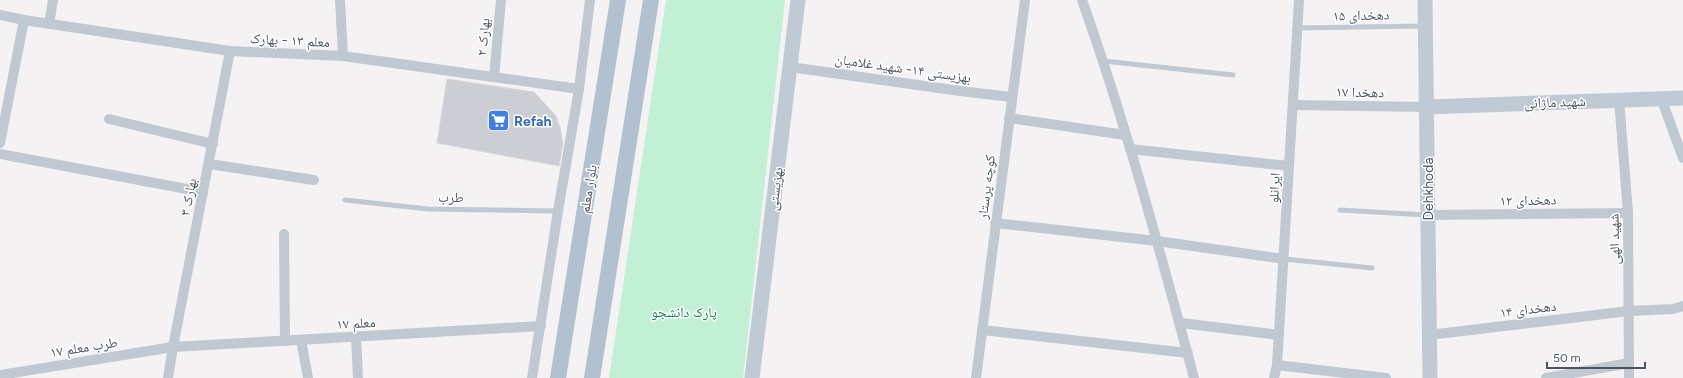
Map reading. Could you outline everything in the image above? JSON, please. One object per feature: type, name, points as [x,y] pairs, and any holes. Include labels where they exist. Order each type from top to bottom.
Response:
[{"type":"main road","name":"بلوار معلم","points":[[558,378],[618,0]]},
{"type":"main road","points":[[592,378],[652,0]]},
{"type":"street","points":[[49,24],[53,0]]},
{"type":"street","points":[[340,0],[343,56]]},
{"type":"street","name":"بهارک ۲","points":[[494,77],[501,0]]},
{"type":"street","points":[[532,378],[579,89],[590,0]]},
{"type":"street","name":"بهزیستی","points":[[752,378],[798,0]]},
{"type":"street","name":"کوچه پرستار","points":[[976,378],[1011,97],[1025,0]]},
{"type":"street","points":[[1082,0],[1104,61],[1130,148],[1181,323],[1194,378]]},
{"type":"street","name":"ایرانلو","points":[[1274,378],[1277,365],[1279,335],[1299,0]]},
{"type":"street","name":"Dehkhoda","points":[[1425,0],[1430,378]]},
{"type":"street","name":"معلم ۱۳ - بهارک","points":[[0,15],[49,24],[230,51],[343,56],[579,89]]},
{"type":"street","points":[[0,143],[24,20]]},
{"type":"street","name":"بهارک ۳","points":[[168,378],[230,51]]},
{"type":"street","name":"بهزیستی ۱۴- شهید غلامیان","points":[[790,67],[1011,97]]},
{"type":"street","points":[[1660,98],[1683,158]]},
{"type":"street","name":"شهید ماژانی","points":[[1427,107],[1619,99],[1683,98]]},
{"type":"street","name":"شهید الهی","points":[[1619,99],[1628,213],[1629,378]]},
{"type":"street","name":"دهخدا ۱۷","points":[[1293,105],[1427,107]]},
{"type":"street","points":[[1009,118],[1125,135]]},
{"type":"street","points":[[109,119],[213,144]]},
{"type":"street","points":[[1130,148],[1289,166]]},
{"type":"street","points":[[0,154],[204,192]]},
{"type":"street","points":[[209,164],[314,180]]},
{"type":"street","name":"دهخدای ۱۲","points":[[1428,215],[1628,213]]},
{"type":"street","points":[[995,223],[1157,241],[1284,259]]},
{"type":"street","points":[[284,234],[285,341]]},
{"type":"street","name":"دهخدای ۱۴","points":[[1429,335],[1629,311],[1673,310],[1683,306]]},
{"type":"street","points":[[1181,323],[1279,335]]},
{"type":"street","name":"معلم ۱۷","points":[[173,347],[541,326]]},
{"type":"street","points":[[982,330],[1188,353]]},
{"type":"street","points":[[356,337],[358,378]]},
{"type":"street","points":[[301,340],[308,378]]},
{"type":"street","name":"طرب معلم ۱۷","points":[[0,375],[173,347]]},
{"type":"street","points":[[1546,378],[1629,363]]},
{"type":"street","points":[[1277,365],[1386,378]]},
{"type":"lane","name":"دهخدای ۱۵","points":[[1298,28],[1426,26]]},
{"type":"lane","points":[[1104,61],[1233,75]]},
{"type":"lane","name":"طرب","points":[[345,200],[428,209],[558,211]]},
{"type":"lane","points":[[1340,210],[1428,215]]},
{"type":"lane","points":[[1284,259],[1372,268]]},
{"type":"green space","name":"پارک دانشجو","points":[[666,0],[785,0],[743,378],[609,378]]},
{"type":"building","name":"Refah","points":[[447,79],[534,92],[556,116],[560,127],[563,144],[559,166],[437,143]]},
{"type":"place","name":"Refah","points":[[499,121]]}]
